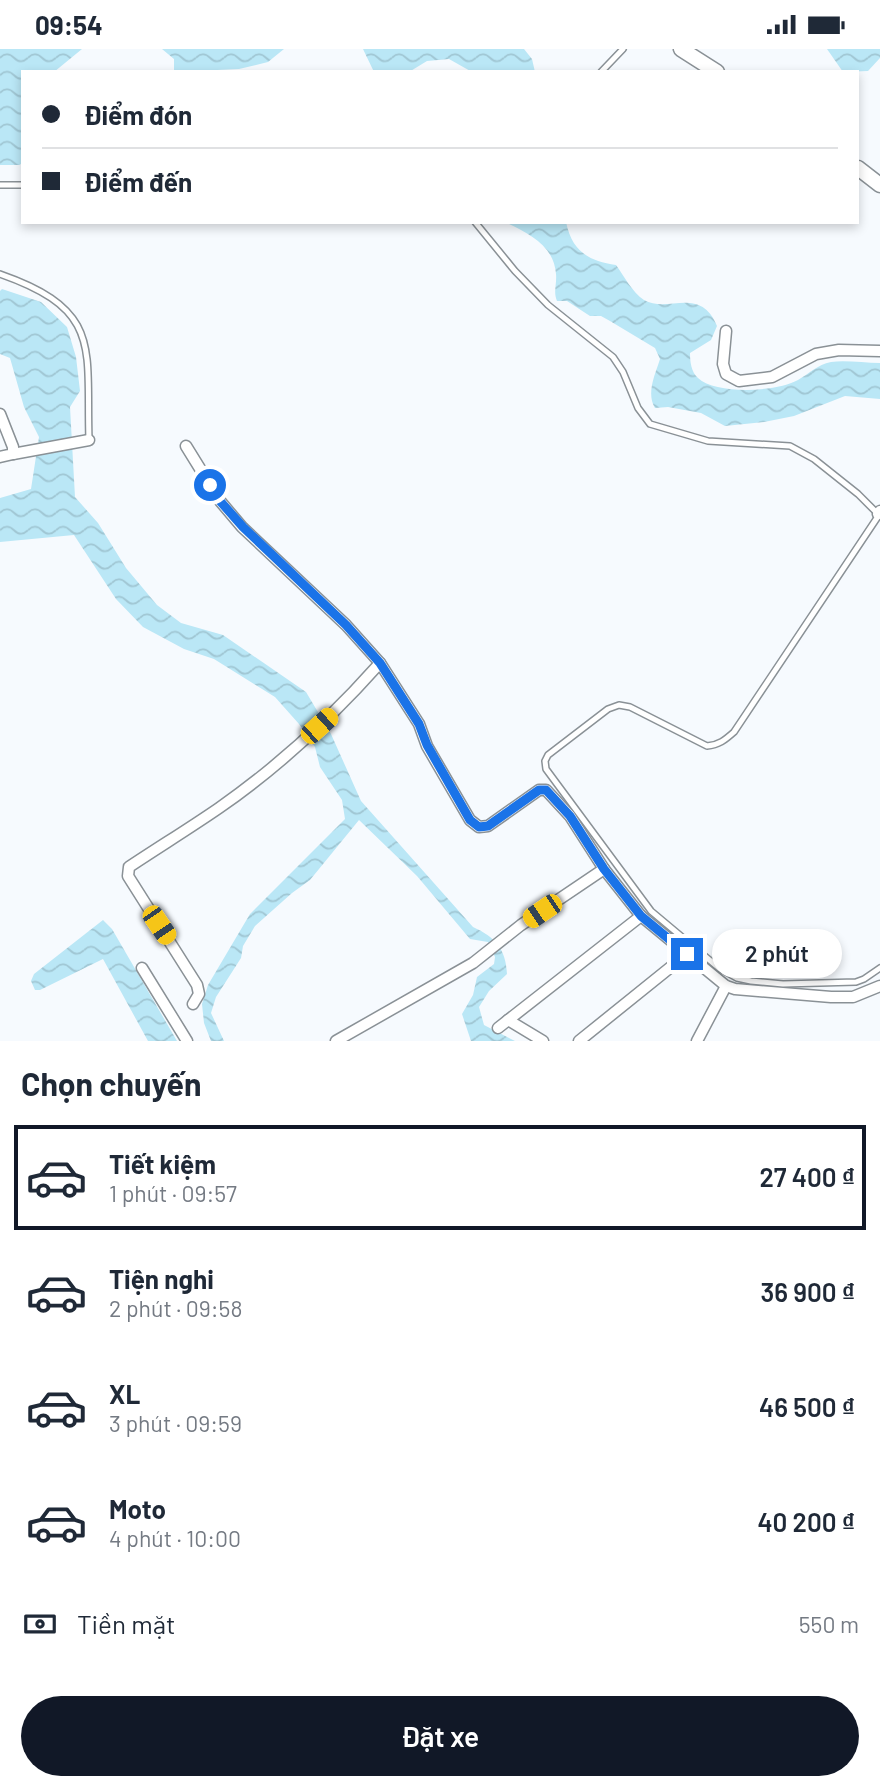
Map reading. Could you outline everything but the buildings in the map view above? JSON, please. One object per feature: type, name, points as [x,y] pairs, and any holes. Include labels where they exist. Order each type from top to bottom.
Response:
[{"type":"street","points":[[681,49],[714,70]]},
{"type":"street","points":[[859,169],[880,185]]},
{"type":"street","points":[[726,331],[723,364],[726,374],[739,381],[772,377],[817,354],[839,350],[880,351]]},
{"type":"street","points":[[0,414],[13,447],[13,454]]},
{"type":"street","points":[[0,457],[89,440]]},
{"type":"street","points":[[186,446],[220,501],[235,518],[346,625],[380,663],[419,724],[427,745],[470,820],[479,827],[488,826],[542,788],[554,797],[570,816],[604,869],[641,916],[726,986],[831,997],[853,997],[880,986]]},
{"type":"street","points":[[193,1004],[199,993],[197,985],[127,871],[129,867],[221,807],[307,736],[380,663]]},
{"type":"street","points":[[336,1041],[490,952],[521,925],[604,869]]},
{"type":"street","points":[[498,1028],[641,916]]},
{"type":"street","points":[[579,1041],[687,954]]},
{"type":"street","points":[[142,968],[187,1041]]},
{"type":"street","points":[[697,1041],[726,986]]},
{"type":"street","points":[[508,1020],[543,1041]]},
{"type":"lane","points":[[603,70],[623,49]]},
{"type":"lane","points":[[0,185],[21,185]]},
{"type":"lane","points":[[477,224],[515,271],[548,305],[612,357],[623,372],[638,408],[650,424],[708,441],[790,446],[814,459],[879,514],[734,732],[725,741],[707,746],[630,707],[619,705],[608,709],[548,755],[545,761],[546,769],[651,911],[719,968],[744,980],[783,984],[856,982],[880,968]]},
{"type":"lane","points":[[0,274],[57,302],[70,313],[81,329],[88,362],[89,440]]},
{"type":"water","points":[[0,49],[82,49],[56,70],[21,70],[21,164],[0,165]]},
{"type":"water","points":[[162,49],[284,49],[268,62],[239,69],[174,70],[174,59]]},
{"type":"water","points":[[363,49],[524,49],[532,59],[535,70],[468,70],[449,59],[427,61],[412,70],[373,70]]},
{"type":"water","points":[[827,49],[880,49],[880,58],[868,71],[842,70]]},
{"type":"water","points":[[509,224],[567,224],[572,240],[583,253],[597,261],[616,265],[644,300],[663,304],[693,303],[702,307],[717,326],[711,340],[690,353],[690,356],[694,373],[707,383],[732,389],[762,389],[788,384],[831,362],[880,363],[880,399],[845,396],[794,416],[725,426],[701,413],[668,407],[655,408],[651,390],[660,359],[655,348],[601,316],[590,316],[567,301],[557,301],[554,264],[545,248],[531,236]]},
{"type":"water","points":[[2,289],[41,302],[67,327],[76,357],[80,391],[70,407],[75,497],[98,523],[126,568],[157,605],[181,623],[223,635],[306,692],[331,734],[361,801],[473,927],[487,935],[502,951],[507,974],[489,991],[479,1007],[484,1025],[515,1041],[471,1041],[462,1014],[473,995],[477,977],[494,964],[495,957],[488,942],[470,939],[417,876],[359,820],[310,880],[255,926],[243,946],[241,958],[216,997],[211,1013],[224,1041],[211,1041],[204,1023],[202,1004],[208,985],[250,914],[345,819],[342,800],[320,767],[315,747],[275,697],[214,659],[184,649],[143,627],[116,599],[74,535],[0,542],[0,498],[31,489],[39,437],[24,407],[10,358],[0,354]]},
{"type":"water","points":[[103,920],[112,929],[177,1041],[148,1041],[103,959],[35,990],[31,981],[34,974]]},
{"type":"route","points":[[210,485],[243,527],[346,625],[380,663],[419,724],[427,745],[470,820],[479,827],[488,826],[542,788],[546,790],[570,816],[604,869],[641,916],[687,954]]}]
